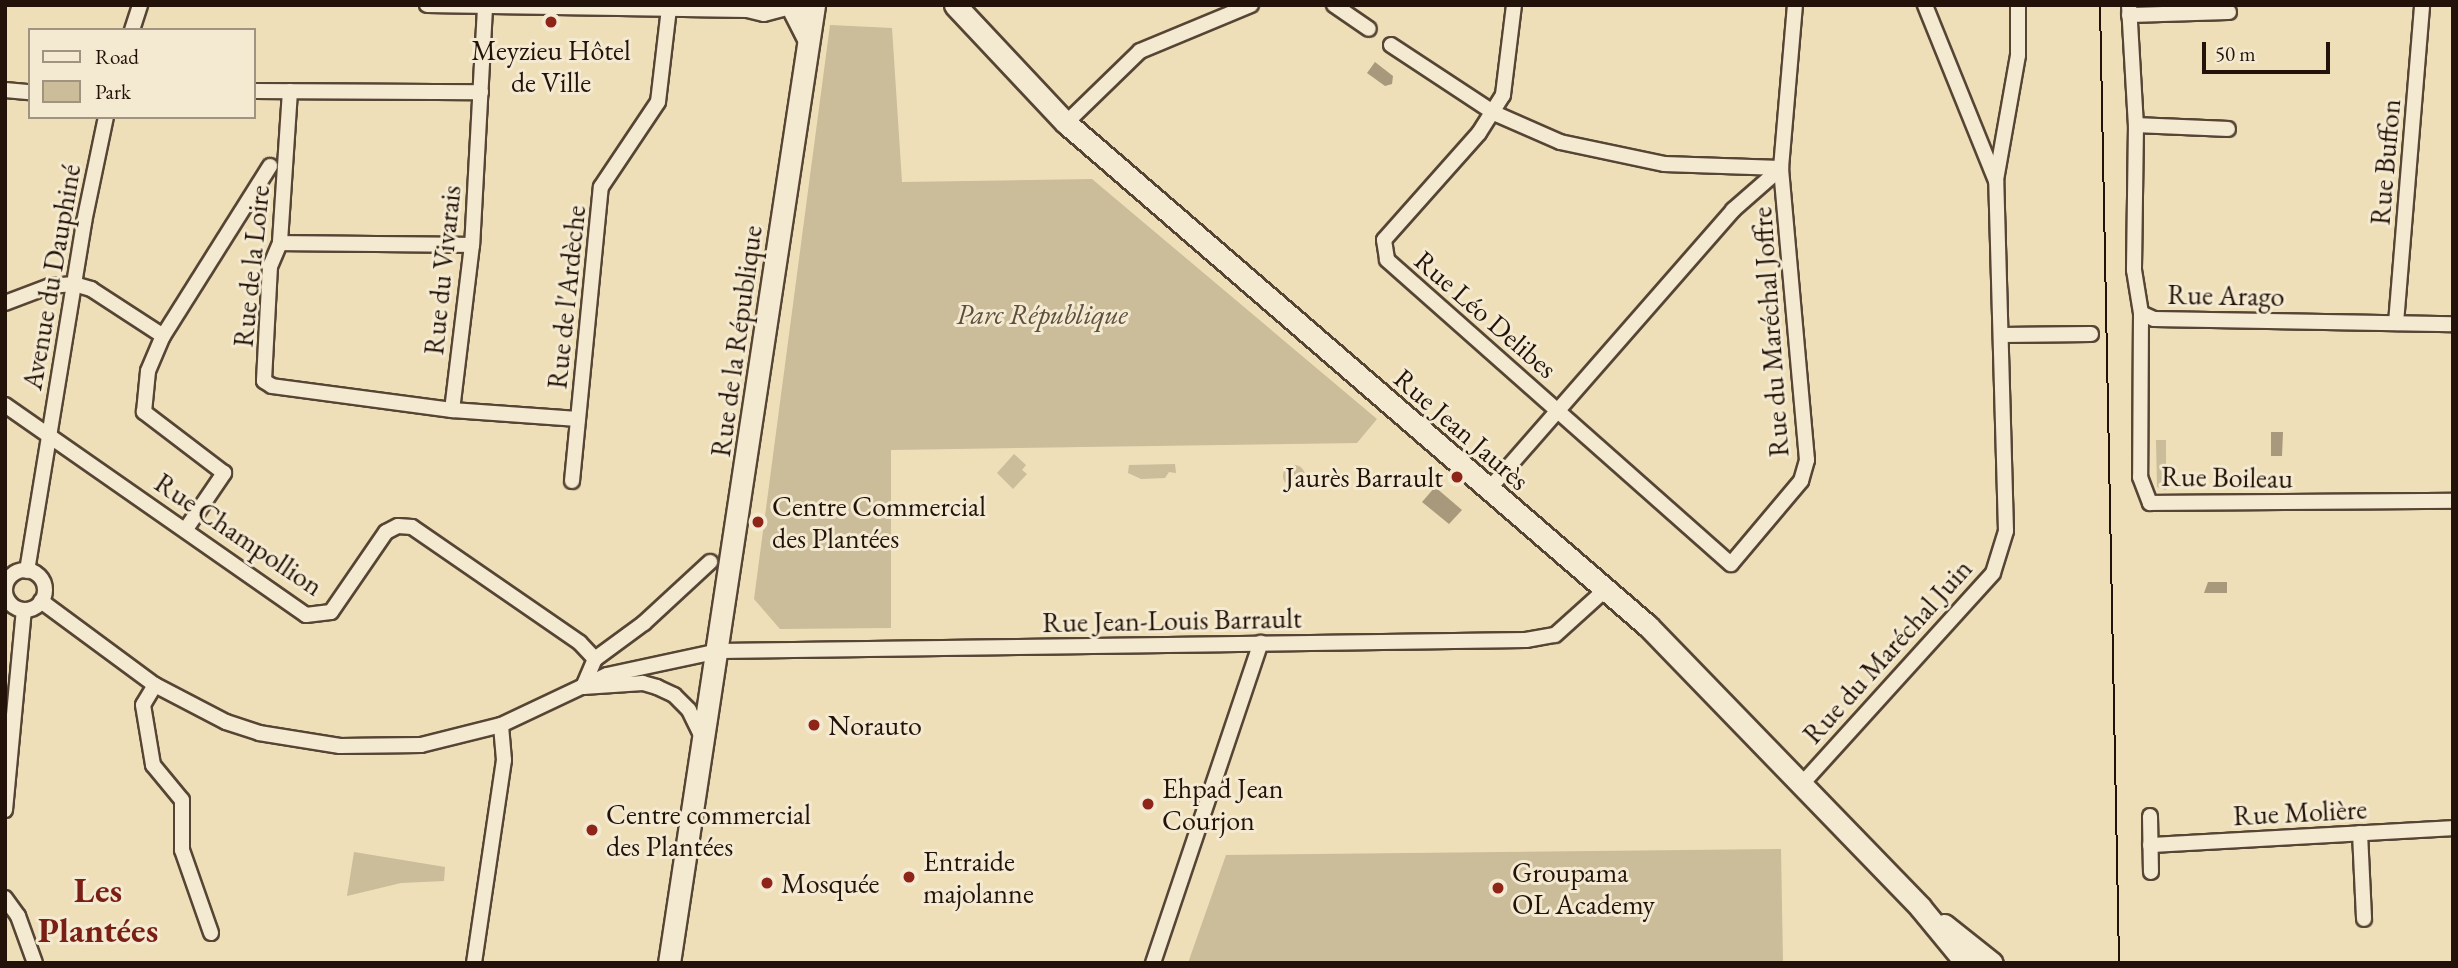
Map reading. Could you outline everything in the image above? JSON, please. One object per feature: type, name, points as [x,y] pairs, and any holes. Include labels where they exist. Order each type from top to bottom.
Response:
[{"type":"main road","name":"Rue de la République","points":[[669,963],[719,652],[814,5]]},
{"type":"main road","name":"Rue Jean Jaurès","points":[[955,5],[1066,123],[1648,626],[1920,907],[1965,963]]},
{"type":"main road","points":[[793,6],[808,37]]},
{"type":"main road","name":"Rue de la République","points":[[683,963],[717,766],[719,652]]},
{"type":"main road","name":"Rue Jean Jaurès","points":[[1920,907],[1992,963]]},
{"type":"street","points":[[133,28],[140,5]]},
{"type":"street","points":[[427,5],[485,8],[751,7],[764,14],[793,6]]},
{"type":"street","points":[[1066,123],[1140,51],[1251,5]]},
{"type":"street","points":[[1334,5],[1369,29]]},
{"type":"street","name":"Rue Léo Delibes","points":[[1514,5],[1503,95],[1494,113],[1384,240],[1387,260],[1557,408]]},
{"type":"street","name":"Rue du Maréchal Joffre","points":[[1557,408],[1731,564],[1801,481],[1807,460],[1781,168],[1795,5]]},
{"type":"street","name":"Rue du Maréchal Juin","points":[[1800,786],[1993,573],[2006,531],[1996,181],[1925,5]]},
{"type":"street","points":[[1996,181],[2018,55],[2018,5]]},
{"type":"street","name":"Rue Buffon","points":[[2396,323],[2423,5]]},
{"type":"street","name":"Rue du Vivarais","points":[[452,410],[472,245],[485,8]]},
{"type":"street","name":"Rue de l'Ardèche","points":[[572,481],[601,187],[658,102],[669,9]]},
{"type":"street","points":[[2129,10],[2229,12]]},
{"type":"street","name":"Rue Arago","points":[[2129,10],[2136,125],[2134,270],[2141,313],[2154,319],[2453,324]]},
{"type":"street","points":[[1391,45],[1494,113],[1560,142],[1664,164],[1781,168]]},
{"type":"street","points":[[5,90],[28,92]]},
{"type":"street","points":[[256,91],[481,92]]},
{"type":"street","name":"Rue de la Loire","points":[[290,91],[280,243],[270,267],[264,381],[272,386],[452,410]]},
{"type":"street","name":"Avenue du Dauphiné","points":[[27,570],[48,431],[106,119]]},
{"type":"street","points":[[2136,125],[2228,129]]},
{"type":"street","points":[[186,529],[224,473],[144,412],[148,371],[163,336],[270,166]]},
{"type":"street","points":[[1489,489],[1557,408],[1734,210],[1781,168]]},
{"type":"street","points":[[280,243],[472,245]]},
{"type":"street","points":[[5,303],[50,286],[74,284],[91,289],[163,336]]},
{"type":"street","name":"Rue Boileau","points":[[2141,313],[2140,477],[2150,503],[2453,501]]},
{"type":"street","points":[[2002,335],[2091,334]]},
{"type":"street","name":"Rue Champollion","points":[[5,405],[48,431],[306,615],[320,616],[331,612],[386,532],[398,526],[412,527],[580,643],[596,659]]},
{"type":"street","points":[[452,410],[578,419]]},
{"type":"street","points":[[705,744],[689,710],[674,695],[643,683],[583,687],[596,659],[644,623],[710,562]]},
{"type":"street","points":[[27,570],[43,582],[41,601],[24,610],[8,600],[6,580],[16,572],[27,570]]},
{"type":"street","name":"Rue Jean-Louis Barrault","points":[[41,601],[155,685],[226,722],[259,733],[340,746],[421,745],[501,725],[634,666],[719,652],[1542,639],[1572,623],[1606,589]]},
{"type":"street","points":[[5,810],[24,610]]},
{"type":"street","points":[[1153,963],[1261,643]]},
{"type":"street","points":[[5,653],[21,657]]},
{"type":"street","points":[[155,685],[143,705],[153,765],[182,800],[182,850],[211,933]]},
{"type":"street","points":[[474,963],[504,760],[501,725]]},
{"type":"street","points":[[2150,816],[2151,872]]},
{"type":"street","name":"Rue Molière","points":[[2150,845],[2453,828]]},
{"type":"street","points":[[2360,833],[2364,919]]},
{"type":"street","points":[[5,898],[18,916],[35,963]]},
{"type":"green space","name":"Parc République","points":[[830,25],[892,28],[902,182],[1092,179],[1377,419],[1357,443],[891,450],[891,628],[780,629],[754,599]]},
{"type":"green space","points":[[2156,440],[2166,440],[2166,490],[2157,487]]},
{"type":"green space","points":[[1014,454],[1026,465],[1022,470],[1027,474],[1013,489],[997,473]]},
{"type":"green space","points":[[1175,464],[1176,473],[1169,472],[1165,478],[1141,479],[1128,473],[1129,465]]},
{"type":"green space","points":[[1294,465],[1302,468],[1305,476],[1302,484],[1294,487],[1286,484],[1283,476],[1286,468]]},
{"type":"green space","name":"Groupama OL Academy","points":[[1781,849],[1783,963],[1188,963],[1226,855]]},
{"type":"green space","points":[[354,852],[445,867],[444,881],[401,883],[347,896]]},
{"type":"shaded area","points":[[1375,62],[1393,76],[1392,84],[1385,86],[1367,73]]},
{"type":"shaded area","points":[[2271,432],[2283,432],[2282,456],[2271,456]]},
{"type":"shaded area","points":[[1435,487],[1462,510],[1449,524],[1422,502]]},
{"type":"shaded area","points":[[2208,582],[2227,582],[2227,593],[2204,593]]},
{"type":"tram line","points":[[2100,5],[2119,963]]},
{"type":"place","name":"Meyzieu Hôtel de Ville","points":[[551,22]]},
{"type":"place","name":"Jaurès Barrault","points":[[1457,477]]},
{"type":"place","name":"Centre Commercial des Plantées","points":[[758,522]]},
{"type":"place","name":"Norauto","points":[[814,725]]},
{"type":"place","name":"Ehpad Jean Courjon","points":[[1148,804]]},
{"type":"place","name":"Centre commercial des Plantées","points":[[592,830]]},
{"type":"place","name":"Entraide majolanne","points":[[909,877]]},
{"type":"place","name":"Mosquée","points":[[767,883]]},
{"type":"place","name":"Groupama OL Academy","points":[[1498,888]]},
{"type":"district","name":"Les Plantées","points":[[98,910]]}]
